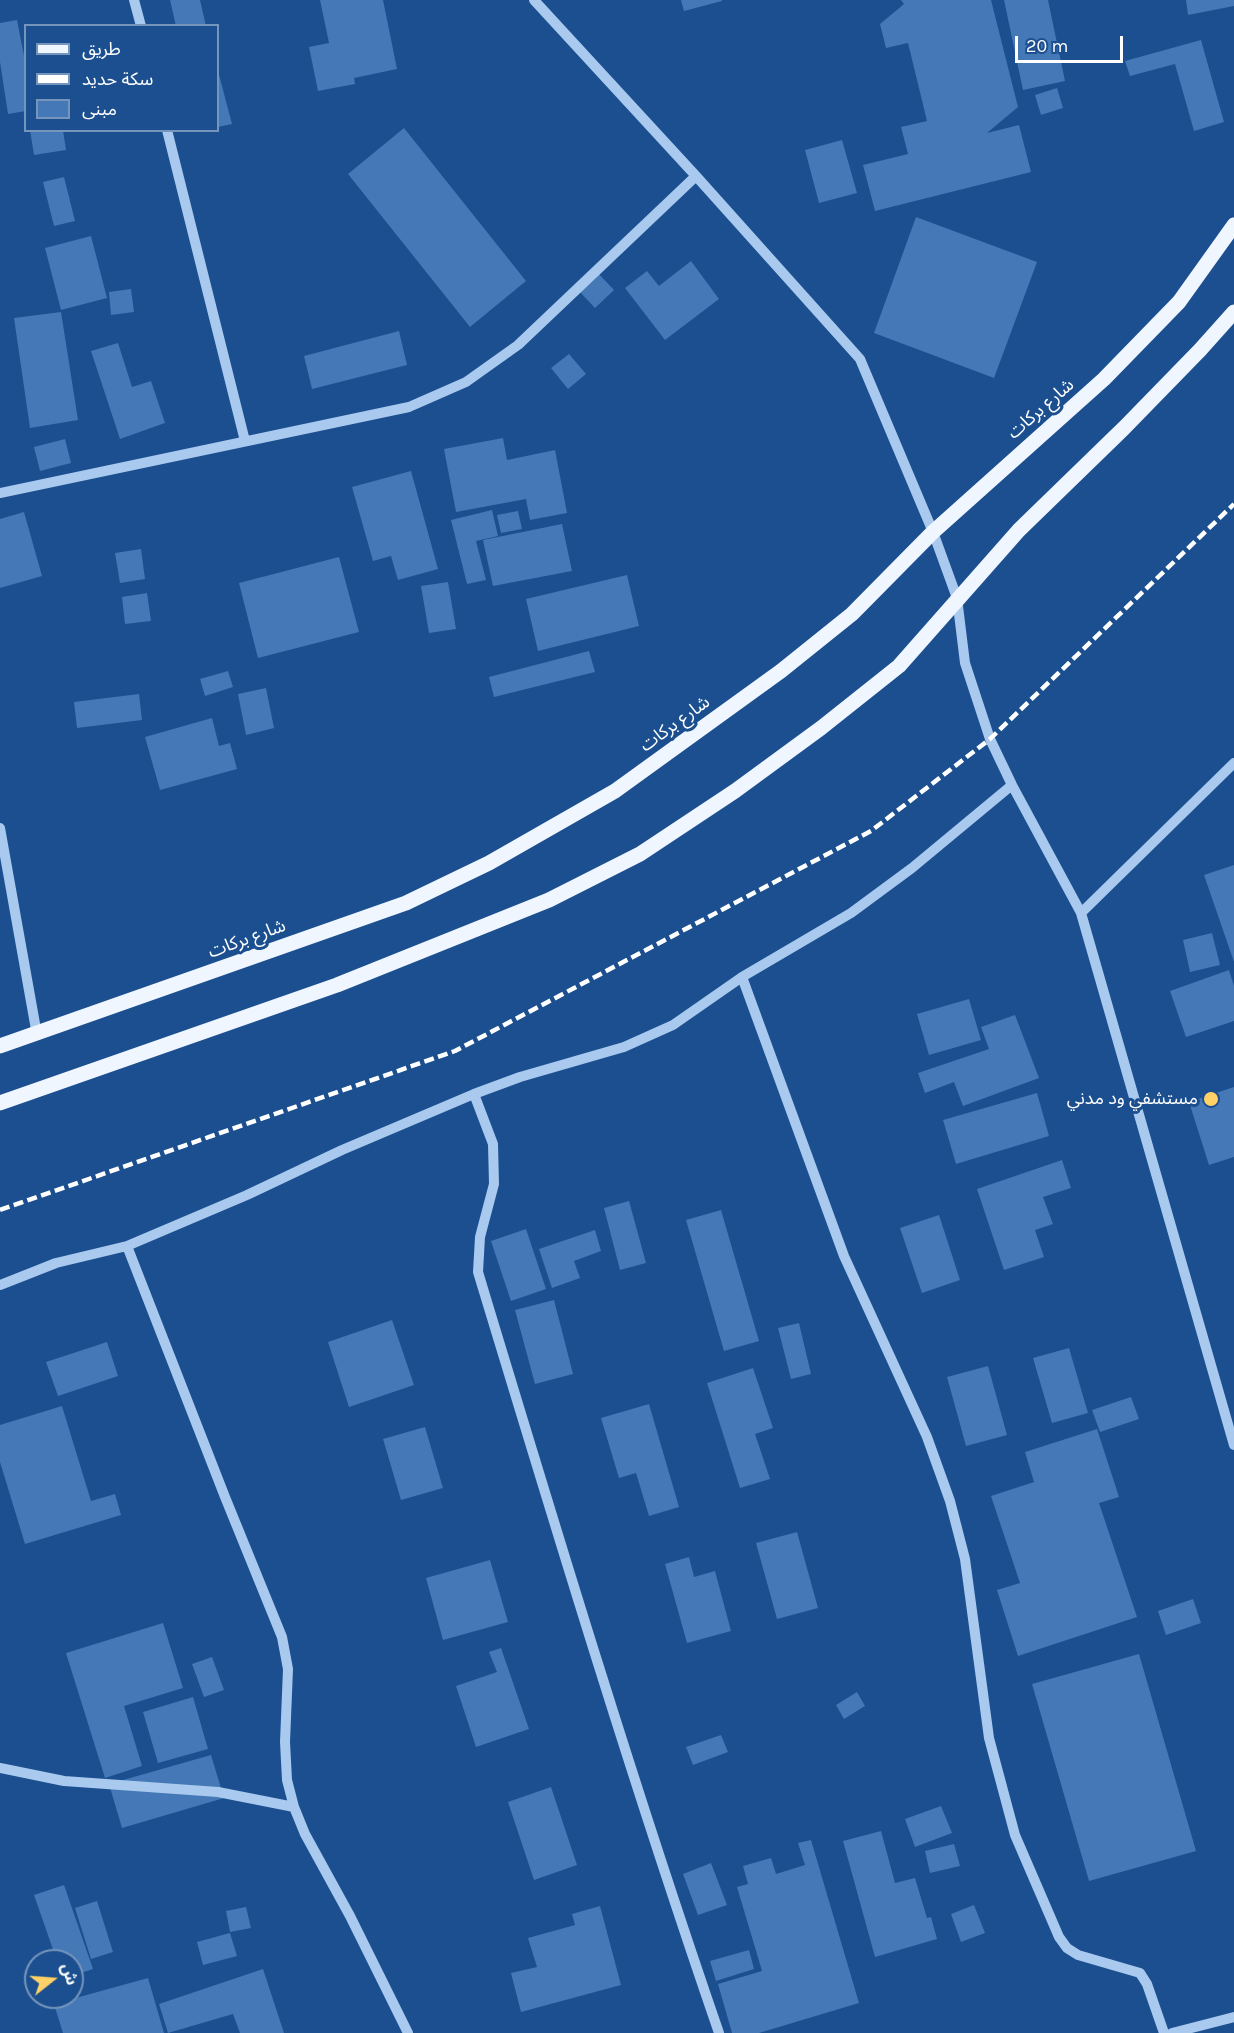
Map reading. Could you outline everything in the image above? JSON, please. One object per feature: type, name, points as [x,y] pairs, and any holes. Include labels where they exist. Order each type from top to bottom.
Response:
[{"type":"main road","name":"شارع بركات","points":[[0,1046],[37,1035],[406,903],[489,863],[615,791],[781,672],[852,614],[933,532],[1121,362],[1179,302],[1234,225]]},
{"type":"main road","points":[[0,1103],[337,985],[549,900],[640,854],[821,728],[899,666],[1019,530],[1124,428],[1234,312]]},
{"type":"street","points":[[135,0],[141,24]]},
{"type":"street","points":[[534,0],[860,359],[933,532],[957,598],[965,663],[990,739],[1012,785],[1081,913],[1234,1445]]},
{"type":"street","points":[[168,132],[245,441]]},
{"type":"street","points":[[0,493],[409,407],[466,382],[518,345],[696,176]]},
{"type":"street","points":[[1081,913],[1234,763]]},
{"type":"street","points":[[0,1285],[56,1263],[127,1246],[474,1094],[520,1077],[624,1047],[649,1037],[673,1025],[742,977],[851,913],[912,868],[1012,785]]},
{"type":"street","points":[[0,828],[37,1035]]},
{"type":"street","points":[[742,977],[844,1256],[927,1437],[950,1501],[965,1559],[989,1738],[1015,1835],[1059,1937],[1067,1948],[1078,1955],[1140,1973],[1147,1984],[1164,2033]]},
{"type":"street","points":[[474,1094],[493,1144],[494,1184],[480,1237],[478,1272],[589,1636],[719,2033]]},
{"type":"street","points":[[127,1246],[220,1486],[282,1637],[288,1668],[285,1742],[287,1780],[294,1807],[305,1834],[350,1916],[408,2033]]},
{"type":"street","points":[[0,1768],[64,1781],[218,1792],[294,1807]]},
{"type":"street","points":[[1172,2033],[1234,2017]]},
{"type":"building","points":[[170,0],[200,0],[206,24],[176,24]]},
{"type":"building","points":[[320,0],[383,0],[397,69],[354,78],[355,84],[318,91],[309,47],[329,43]]},
{"type":"building","points":[[681,0],[722,0],[722,1],[684,11]]},
{"type":"building","points":[[901,0],[991,0],[1018,107],[987,133],[1019,125],[1031,172],[875,211],[863,165],[908,154],[901,127],[927,121],[908,43],[886,48],[880,24],[904,4]]},
{"type":"building","points":[[1004,0],[1048,0],[1065,81],[1023,90]]},
{"type":"building","points":[[1186,0],[1234,0],[1234,6],[1188,15]]},
{"type":"building","points":[[17,20],[24,56],[24,111],[8,114],[0,62],[0,23]]},
{"type":"building","points":[[1201,40],[1224,122],[1194,131],[1175,64],[1130,76],[1125,61]]},
{"type":"building","points":[[219,75],[232,124],[219,127]]},
{"type":"building","points":[[1057,88],[1063,108],[1041,115],[1035,95]]},
{"type":"building","points":[[404,128],[526,281],[470,327],[348,174]]},
{"type":"building","points":[[30,132],[63,132],[66,150],[34,155]]},
{"type":"building","points":[[842,140],[857,193],[819,203],[805,150]]},
{"type":"building","points":[[64,177],[75,221],[54,226],[43,182]]},
{"type":"building","points":[[916,217],[1037,262],[994,378],[874,333]]},
{"type":"building","points":[[91,236],[107,298],[61,310],[45,248]]},
{"type":"building","points":[[691,261],[719,299],[665,340],[625,288],[647,271],[659,286]]},
{"type":"building","points":[[598,273],[614,290],[595,308],[579,291]]},
{"type":"building","points":[[131,289],[134,312],[111,315],[109,292]]},
{"type":"building","points":[[61,312],[78,420],[30,428],[14,318]]},
{"type":"building","points":[[399,331],[407,365],[312,389],[304,356]]},
{"type":"building","points":[[118,343],[132,387],[151,381],[165,423],[120,439],[91,351]]},
{"type":"building","points":[[569,354],[586,374],[568,389],[551,368]]},
{"type":"building","points":[[503,438],[507,460],[555,450],[567,513],[530,520],[526,499],[456,512],[444,449]]},
{"type":"building","points":[[65,439],[71,463],[40,471],[34,447]]},
{"type":"building","points":[[411,471],[438,569],[398,580],[391,556],[373,561],[352,487]]},
{"type":"building","points":[[492,510],[498,536],[476,541],[486,580],[467,584],[451,520]]},
{"type":"building","points":[[518,511],[522,529],[501,533],[497,515]]},
{"type":"building","points":[[24,512],[42,576],[0,588],[0,519]]},
{"type":"building","points":[[562,524],[572,571],[493,586],[483,540]]},
{"type":"building","points":[[141,549],[145,579],[120,583],[115,553]]},
{"type":"building","points":[[339,557],[359,632],[258,658],[239,583]]},
{"type":"building","points":[[627,575],[639,626],[538,651],[526,599]]},
{"type":"building","points":[[448,582],[456,629],[429,633],[421,586]]},
{"type":"building","points":[[147,593],[151,621],[125,624],[122,597]]},
{"type":"building","points":[[589,651],[595,672],[494,697],[489,677]]},
{"type":"building","points":[[228,671],[233,687],[205,696],[200,679]]},
{"type":"building","points":[[266,688],[274,728],[246,735],[238,694]]},
{"type":"building","points":[[139,694],[142,720],[77,728],[74,702]]},
{"type":"building","points":[[212,718],[219,746],[230,743],[237,769],[160,790],[145,737]]},
{"type":"building","points":[[1234,865],[1234,962],[1204,875]]},
{"type":"building","points":[[1212,933],[1220,965],[1190,972],[1183,940]]},
{"type":"building","points":[[1229,970],[1234,986],[1234,1021],[1186,1037],[1170,991]]},
{"type":"building","points":[[969,999],[981,1040],[929,1055],[917,1014]]},
{"type":"building","points":[[1015,1015],[1039,1078],[963,1106],[954,1082],[925,1093],[918,1073],[989,1049],[981,1027]]},
{"type":"building","points":[[1234,1087],[1234,1157],[1209,1165],[1189,1102]]},
{"type":"building","points":[[1037,1093],[1049,1136],[956,1164],[943,1120]]},
{"type":"building","points":[[1062,1160],[1071,1188],[1043,1197],[1053,1224],[1035,1230],[1044,1257],[1004,1270],[977,1189]]},
{"type":"building","points":[[629,1201],[646,1263],[620,1270],[604,1208]]},
{"type":"building","points":[[721,1210],[759,1341],[724,1351],[686,1220]]},
{"type":"building","points":[[939,1215],[960,1280],[922,1293],[900,1228]]},
{"type":"building","points":[[526,1229],[546,1289],[511,1301],[491,1241]]},
{"type":"building","points":[[595,1230],[601,1251],[574,1261],[580,1278],[552,1288],[539,1249]]},
{"type":"building","points":[[554,1300],[573,1374],[535,1384],[515,1310]]},
{"type":"building","points":[[392,1320],[414,1385],[349,1407],[328,1342]]},
{"type":"building","points":[[799,1323],[811,1374],[791,1379],[778,1328]]},
{"type":"building","points":[[107,1342],[118,1376],[58,1396],[46,1362]]},
{"type":"building","points":[[1069,1348],[1088,1413],[1052,1423],[1033,1358]]},
{"type":"building","points":[[988,1366],[1007,1435],[966,1446],[947,1377]]},
{"type":"building","points":[[753,1368],[773,1428],[755,1434],[770,1479],[740,1488],[707,1383]]},
{"type":"building","points":[[1131,1397],[1139,1419],[1100,1432],[1092,1410]]},
{"type":"building","points":[[649,1404],[679,1507],[649,1516],[636,1473],[619,1478],[601,1418]]},
{"type":"building","points":[[62,1406],[91,1501],[115,1494],[121,1515],[25,1544],[0,1462],[0,1425]]},
{"type":"building","points":[[425,1427],[443,1488],[401,1500],[383,1439]]},
{"type":"building","points":[[1097,1429],[1119,1497],[1099,1503],[1137,1617],[1018,1656],[997,1590],[1020,1583],[991,1496],[1034,1482],[1025,1452]]},
{"type":"building","points":[[797,1532],[818,1608],[777,1619],[756,1543]]},
{"type":"building","points":[[689,1557],[694,1577],[715,1571],[731,1631],[687,1643],[665,1564]]},
{"type":"building","points":[[490,1560],[508,1622],[443,1640],[426,1578]]},
{"type":"building","points":[[1193,1599],[1201,1623],[1166,1635],[1158,1611]]},
{"type":"building","points":[[163,1623],[183,1688],[124,1706],[142,1766],[105,1778],[66,1653]]},
{"type":"building","points":[[501,1648],[529,1729],[476,1747],[456,1686],[497,1672],[489,1652]]},
{"type":"building","points":[[1139,1654],[1196,1851],[1089,1881],[1032,1684]]},
{"type":"building","points":[[212,1657],[224,1690],[204,1697],[192,1664]]},
{"type":"building","points":[[857,1692],[865,1706],[844,1719],[836,1705]]},
{"type":"building","points":[[193,1697],[208,1749],[158,1763],[143,1712]]},
{"type":"building","points":[[721,1735],[728,1752],[693,1765],[686,1747]]},
{"type":"building","points":[[211,1755],[224,1798],[122,1828],[109,1784]]},
{"type":"building","points":[[551,1787],[577,1865],[534,1880],[508,1802]]},
{"type":"building","points":[[941,1806],[952,1833],[915,1847],[905,1819]]},
{"type":"building","points":[[881,1831],[895,1883],[915,1878],[927,1918],[931,1917],[937,1939],[875,1957],[843,1841]]},
{"type":"building","points":[[811,1840],[859,2003],[759,2033],[732,2033],[718,1984],[762,1971],[737,1887],[748,1884],[743,1866],[771,1858],[776,1874],[805,1865],[798,1843]]},
{"type":"building","points":[[954,1844],[960,1866],[930,1873],[925,1851]]},
{"type":"building","points":[[711,1863],[727,1905],[698,1915],[683,1874]]},
{"type":"building","points":[[64,1885],[93,1969],[84,1972],[84,1949],[53,1949],[34,1895]]},
{"type":"building","points":[[97,1901],[113,1952],[91,1959],[75,1908]]},
{"type":"building","points":[[974,1905],[985,1933],[961,1942],[951,1914]]},
{"type":"building","points":[[600,1906],[621,1985],[521,2012],[511,1973],[537,1967],[528,1938],[575,1925],[572,1914]]},
{"type":"building","points":[[246,1907],[251,1928],[230,1932],[226,1911]]},
{"type":"building","points":[[230,1933],[237,1956],[203,1965],[197,1942]]},
{"type":"building","points":[[749,1950],[754,1969],[716,1981],[710,1961]]},
{"type":"building","points":[[263,1969],[284,2033],[240,2033],[233,2014],[168,2033],[159,2004]]},
{"type":"building","points":[[148,1978],[164,2033],[63,2033],[56,2009],[84,2009],[84,1996]]},
{"type":"railway","points":[[0,1210],[455,1051],[871,831],[990,739],[1234,504]]},
{"type":"place","name":"مستشفي ود مدني","points":[[1211,1099]]}]
